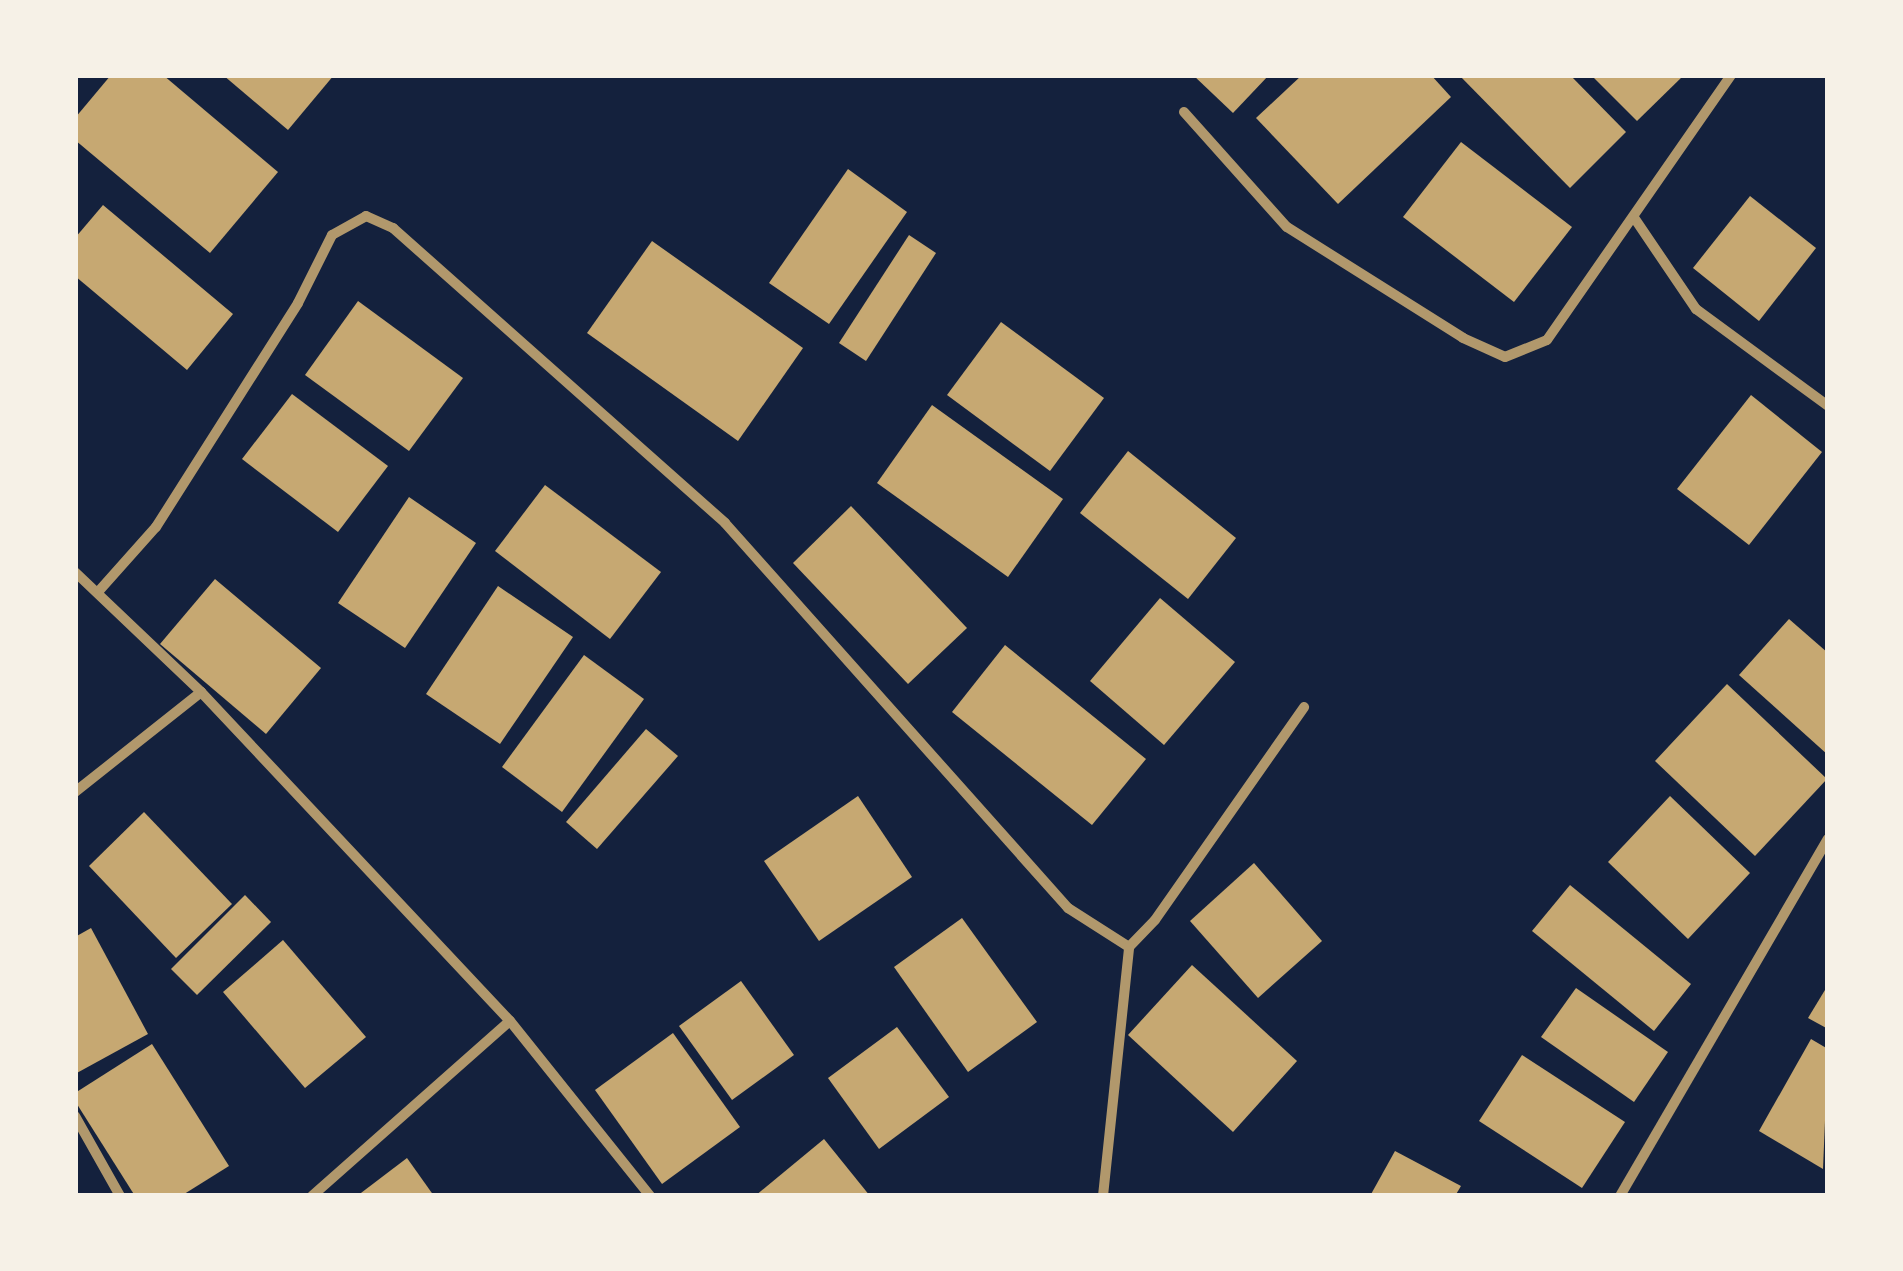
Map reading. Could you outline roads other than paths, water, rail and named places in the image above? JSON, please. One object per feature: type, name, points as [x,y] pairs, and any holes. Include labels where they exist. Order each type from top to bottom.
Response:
[{"type":"street","points":[[1184,112],[1287,227],[1463,338],[1505,357],[1547,340],[1732,75]]},
{"type":"street","points":[[98,592],[156,527],[298,304],[332,234],[366,216],[393,228],[724,522],[1068,908],[1129,947]]},
{"type":"street","points":[[1635,219],[1696,309],[1828,406]]},
{"type":"street","points":[[75,572],[201,692],[510,1021],[650,1196]]},
{"type":"street","points":[[75,792],[201,692]]},
{"type":"street","points":[[1103,1196],[1129,947],[1155,920],[1304,706]]},
{"type":"street","points":[[1620,1196],[1828,839]]},
{"type":"street","points":[[312,1196],[510,1021]]},
{"type":"street","points":[[75,1116],[120,1196]]}]
